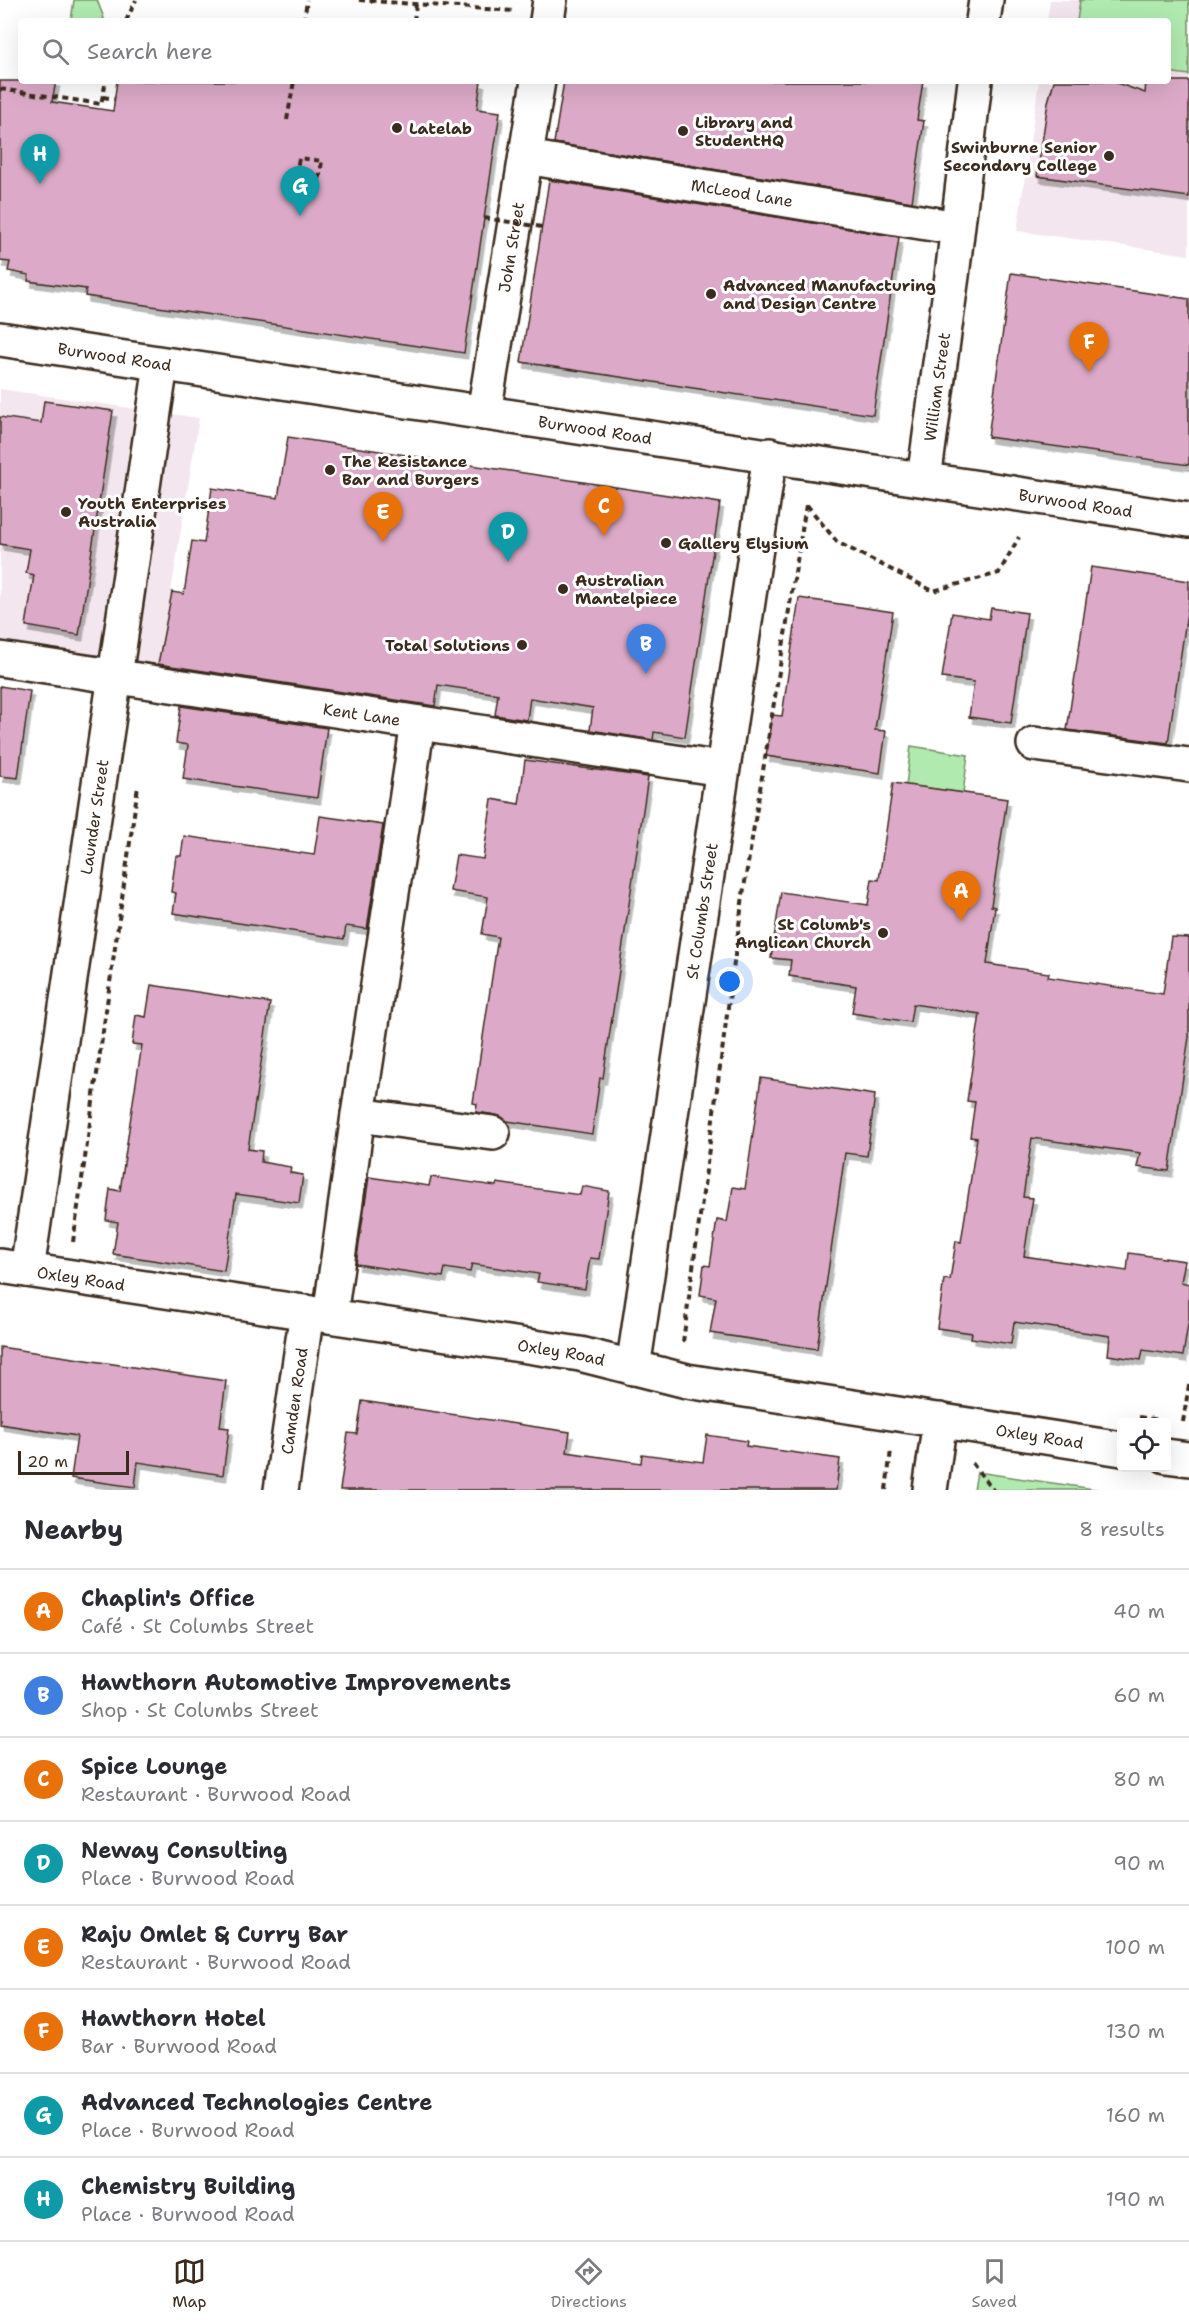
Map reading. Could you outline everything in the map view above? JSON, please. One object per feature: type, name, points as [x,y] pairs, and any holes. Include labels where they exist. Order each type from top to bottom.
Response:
[{"type":"street","points":[[983,18],[986,0]]},
{"type":"street","name":"John Street","points":[[484,413],[538,84]]},
{"type":"street","name":"William Street","points":[[924,479],[975,84]]},
{"type":"street","name":"McLeod Lane","points":[[528,147],[957,228]]},
{"type":"street","name":"Burwood Road","points":[[0,339],[1189,520]]},
{"type":"street","name":"Launder Street","points":[[14,1268],[114,677],[161,364]]},
{"type":"street","name":"St Columbs Street","points":[[633,1368],[770,455]]},
{"type":"street","name":"Kent Lane","points":[[0,659],[722,769]]},
{"type":"street","name":"Camden Road","points":[[281,1490],[319,1314],[358,1115],[418,723]]},
{"type":"street","points":[[1034,744],[1189,765]]},
{"type":"street","points":[[358,1115],[493,1133]]},
{"type":"street","name":"Oxley Road","points":[[14,1268],[580,1353],[687,1381],[1117,1448]]},
{"type":"street","points":[[930,1490],[940,1420]]},
{"type":"street","points":[[1171,1457],[1189,1459]]},
{"type":"path","points":[[127,18],[136,0]]},
{"type":"path","points":[[304,18],[307,0]]},
{"type":"path","points":[[359,0],[548,12]]},
{"type":"path","points":[[414,18],[416,4]]},
{"type":"path","points":[[0,89],[101,104],[105,84]]},
{"type":"path","points":[[287,120],[293,84]]},
{"type":"path","points":[[103,97],[115,99]]},
{"type":"path","points":[[296,175],[299,158],[322,161],[319,181]]},
{"type":"path","points":[[484,218],[542,227]]},
{"type":"path","points":[[683,1342],[744,888],[806,505],[837,542],[933,591],[999,573],[1019,537]]},
{"type":"path","points":[[72,1252],[139,777]]},
{"type":"path","points":[[1183,1424],[1189,1384]]},
{"type":"path","points":[[886,1490],[892,1446]]},
{"type":"path","points":[[968,1458],[993,1490]]},
{"type":"shaded area","name":"Swinburne Senior Secondary College","points":[[1050,0],[1189,0],[1189,255],[1017,231],[1039,84],[1171,84],[1171,18],[1047,18]]},
{"type":"shaded area","points":[[0,389],[199,418],[158,673],[0,662]]},
{"type":"green space","points":[[74,0],[97,0],[104,18],[71,18]]},
{"type":"green space","points":[[1080,0],[1189,0],[1189,75],[1171,72],[1171,18],[1077,18]]},
{"type":"green space","points":[[911,746],[968,755],[963,793],[906,785]]},
{"type":"green space","points":[[977,1472],[1101,1490],[974,1490]]},
{"type":"building","points":[[0,81],[18,81],[18,84],[55,84],[52,102],[113,111],[117,84],[481,84],[477,109],[500,112],[464,353],[85,296],[86,289],[28,281],[29,275],[8,271],[10,262],[0,261]]},
{"type":"building","points":[[1189,81],[1189,197],[1037,176],[1048,102],[1053,84],[1120,84],[1145,93],[1146,84]]},
{"type":"building","name":"Library and StudentHQ","points":[[564,84],[923,84],[917,120],[924,121],[912,202],[554,143]]},
{"type":"building","name":"Advanced Manufacturing and Design Centre","points":[[549,180],[899,237],[873,415],[521,362]]},
{"type":"building","points":[[1011,273],[1189,299],[1189,465],[988,437]]},
{"type":"building","name":"Youth Enterprises Australia","points":[[44,401],[113,411],[79,635],[26,626],[34,575],[26,573],[30,549],[0,544],[0,417],[41,423]]},
{"type":"building","points":[[288,437],[720,503],[685,737],[654,732],[653,740],[590,730],[593,708],[530,698],[527,720],[495,715],[498,694],[438,685],[435,706],[158,664],[172,592],[184,594],[192,541],[204,543],[212,488],[278,498]]},
{"type":"building","points":[[1091,567],[1189,581],[1189,599],[1168,743],[1067,730]]},
{"type":"building","points":[[799,598],[893,612],[875,730],[886,731],[880,773],[766,756],[772,715],[782,716]]},
{"type":"building","points":[[991,608],[1027,613],[1011,723],[969,717],[974,682],[942,678],[952,613],[989,619]]},
{"type":"building","points":[[0,686],[30,691],[18,778],[0,776]]},
{"type":"building","points":[[181,706],[327,728],[317,798],[183,779],[188,745],[176,743]]},
{"type":"building","points":[[525,760],[648,777],[603,1078],[600,1078],[592,1134],[507,1121],[496,1115],[476,1112],[477,1104],[473,1103],[498,937],[482,934],[488,897],[450,891],[456,855],[483,859],[492,799],[519,804]]},
{"type":"building","points":[[893,783],[1007,799],[991,906],[995,907],[987,964],[1049,973],[1048,977],[1163,994],[1171,937],[1189,938],[1189,1037],[1169,1171],[1137,1167],[1140,1153],[1032,1138],[1023,1197],[1033,1198],[1024,1256],[1127,1271],[1129,1253],[1185,1261],[1181,1282],[1189,1284],[1189,1318],[1183,1356],[1143,1350],[1141,1360],[1108,1355],[1110,1336],[1014,1322],[1011,1344],[971,1338],[972,1333],[937,1328],[944,1279],[950,1280],[956,1241],[961,1242],[977,1138],[970,1137],[975,1102],[967,1101],[980,1014],[913,1004],[910,1022],[852,1013],[856,986],[789,976],[791,960],[771,958],[781,892],[868,905],[872,879],[879,880]]},
{"type":"building","points":[[320,816],[383,825],[367,929],[346,926],[344,939],[173,913],[176,893],[171,892],[176,856],[181,856],[184,836],[314,855]]},
{"type":"building","points":[[151,985],[270,1003],[248,1149],[262,1151],[261,1162],[291,1167],[290,1173],[303,1175],[299,1203],[236,1194],[224,1271],[113,1254],[118,1222],[106,1220],[110,1189],[120,1191],[142,1045],[132,1044],[136,1015],[146,1017]]},
{"type":"building","points":[[761,1078],[875,1095],[867,1156],[845,1153],[817,1349],[710,1333],[716,1298],[700,1295],[704,1265],[710,1266],[717,1220],[727,1222],[733,1187],[745,1189]]},
{"type":"building","points":[[369,1177],[429,1186],[431,1177],[496,1186],[497,1183],[580,1195],[582,1186],[609,1191],[599,1259],[590,1258],[585,1289],[537,1282],[539,1274],[472,1264],[470,1272],[445,1268],[443,1277],[356,1264]]},
{"type":"building","points":[[0,1347],[226,1381],[220,1427],[229,1428],[223,1475],[138,1462],[135,1487],[71,1478],[77,1436],[0,1424]]},
{"type":"building","points":[[362,1401],[570,1432],[567,1452],[641,1463],[642,1454],[703,1462],[707,1435],[747,1441],[746,1446],[840,1459],[836,1490],[340,1490],[348,1433],[357,1434]]},
{"type":"place","name":"Latelab","points":[[397,128]]},
{"type":"place","name":"Library and StudentHQ","points":[[683,131]]},
{"type":"place","name":"Swinburne Senior Secondary College","points":[[1109,156]]},
{"type":"place","name":"Chemistry Building","points":[[40,184]]},
{"type":"place","name":"Advanced Technologies Centre","points":[[300,216]]},
{"type":"place","name":"Advanced Manufacturing and Design Centre","points":[[711,294]]},
{"type":"place","name":"Hawthorn Hotel","points":[[1089,372]]},
{"type":"place","name":"The Resistance Bar and Burgers","points":[[330,470]]},
{"type":"place","name":"Youth Enterprises Australia","points":[[66,512]]},
{"type":"place","name":"Spice Lounge","points":[[604,536]]},
{"type":"place","name":"Raju Omlet & Curry Bar","points":[[383,542]]},
{"type":"place","name":"Gallery Elysium","points":[[666,543]]},
{"type":"place","name":"Neway Consulting","points":[[508,562]]},
{"type":"place","name":"Australian Mantelpiece","points":[[563,589]]},
{"type":"place","name":"Total Solutions","points":[[522,645]]},
{"type":"place","name":"Hawthorn Automotive Improvements","points":[[646,674]]},
{"type":"place","name":"Chaplin's Office","points":[[961,921]]},
{"type":"place","name":"St Columb's Anglican Church","points":[[883,933]]}]
